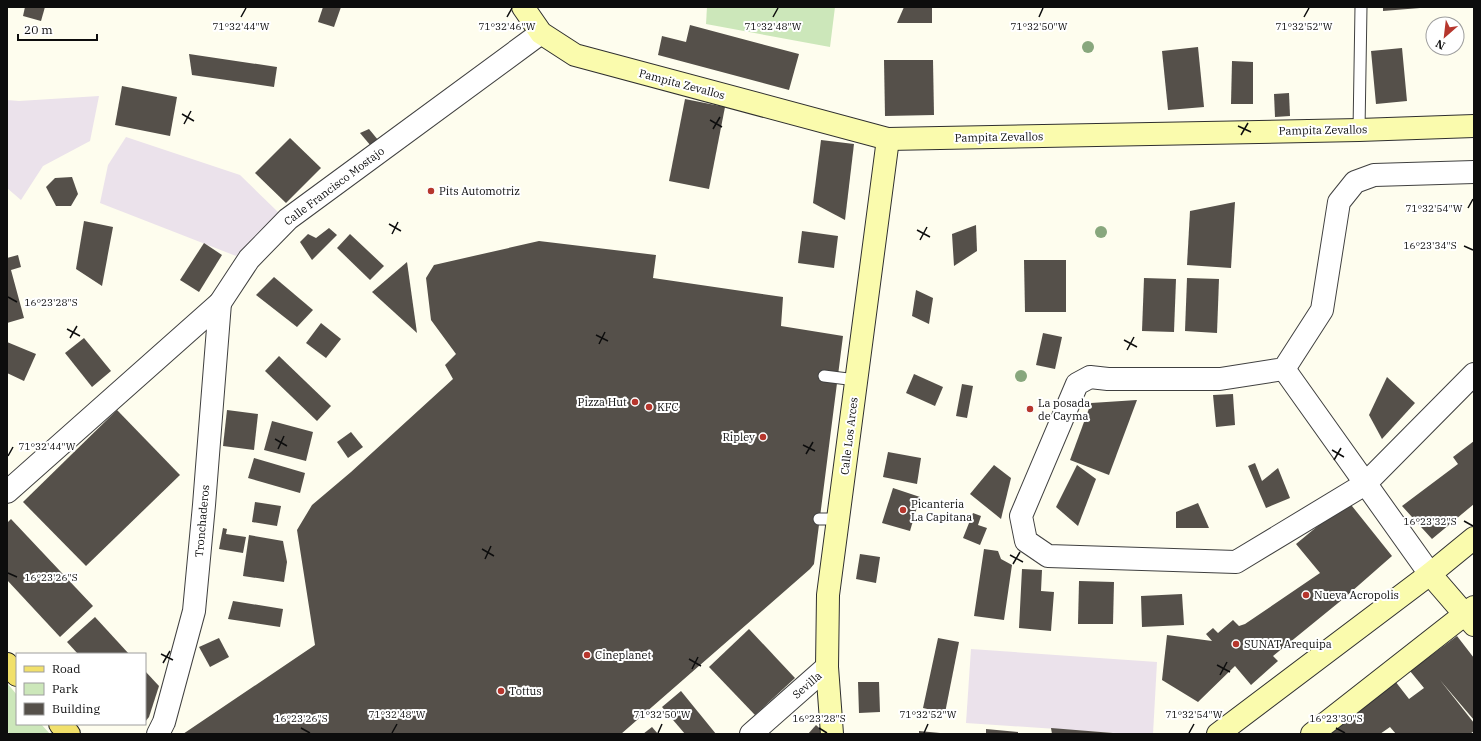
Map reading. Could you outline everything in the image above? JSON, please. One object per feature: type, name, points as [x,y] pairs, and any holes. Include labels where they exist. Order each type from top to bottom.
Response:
[{"type":"main road","points":[[7,664],[16,674]]},
{"type":"main road","points":[[61,725],[69,734]]},
{"type":"street","points":[[523,7],[541,33]]},
{"type":"street","name":"Pampita Zevallos","points":[[541,33],[575,55],[888,139],[1359,130],[1474,126]]},
{"type":"street","name":"Calle Francisco Mostajo","points":[[7,492],[220,303],[249,259],[288,219],[541,33]]},
{"type":"street","name":"Calle Los Arces","points":[[832,734],[827,667],[829,519],[856,380],[888,139]]},
{"type":"street","points":[[1474,172],[1374,175],[1355,182],[1339,202],[1322,310],[1284,369],[1220,378],[1108,379],[1090,377],[1077,384],[1021,516],[1026,541],[1048,556],[1236,562],[1364,484],[1474,374]]},
{"type":"street","name":"Tronchaderos","points":[[158,734],[164,722],[194,611],[220,303]]},
{"type":"street","points":[[1284,369],[1364,484],[1430,574],[1471,615],[1312,734]]},
{"type":"street","points":[[1218,734],[1430,574],[1474,538]]},
{"type":"street","name":"Sevilla","points":[[751,734],[827,667]]},
{"type":"lane","points":[[1359,130],[1361,7]]},
{"type":"lane","points":[[824,376],[856,380]]},
{"type":"shaded area","points":[[99,96],[90,141],[43,166],[21,200],[7,188],[7,100],[19,101]]},
{"type":"shaded area","points":[[126,137],[240,175],[279,213],[236,256],[100,203],[108,165]]},
{"type":"shaded area","points":[[971,649],[1157,662],[1153,734],[1130,734],[966,723]]},
{"type":"green space","points":[[707,7],[835,7],[830,47],[706,24]]},
{"type":"green space","points":[[7,683],[16,694],[16,725],[42,725],[50,734],[10,734],[7,731]]},
{"type":"building","points":[[25,7],[45,7],[41,21],[23,16]]},
{"type":"building","points":[[323,7],[341,7],[334,27],[318,22]]},
{"type":"building","points":[[904,7],[932,7],[932,23],[897,23]]},
{"type":"building","points":[[1383,7],[1419,7],[1420,8],[1383,11]]},
{"type":"building","points":[[690,25],[799,54],[789,90],[658,55],[662,36],[686,42]]},
{"type":"building","points":[[1198,47],[1204,107],[1168,110],[1162,51]]},
{"type":"building","points":[[1402,48],[1407,101],[1376,104],[1371,51]]},
{"type":"building","points":[[189,54],[277,67],[274,87],[192,75]]},
{"type":"building","points":[[884,60],[933,60],[934,115],[885,116]]},
{"type":"building","points":[[1232,61],[1253,62],[1253,104],[1231,104]]},
{"type":"building","points":[[122,86],[177,97],[170,136],[115,125]]},
{"type":"building","points":[[1289,93],[1290,116],[1275,117],[1274,94]]},
{"type":"building","points":[[685,99],[725,107],[709,189],[669,181]]},
{"type":"building","points":[[369,129],[383,146],[376,152],[360,133]]},
{"type":"building","points":[[290,138],[321,168],[286,203],[255,173]]},
{"type":"building","points":[[821,140],[854,144],[845,220],[813,203]]},
{"type":"building","points":[[72,177],[78,194],[71,206],[56,206],[46,187],[55,178]]},
{"type":"building","points":[[1235,202],[1231,268],[1187,265],[1190,211]]},
{"type":"building","points":[[84,221],[113,227],[102,286],[76,269]]},
{"type":"building","points":[[976,225],[977,251],[954,266],[952,234]]},
{"type":"building","points":[[329,228],[337,235],[312,260],[300,242],[308,234],[316,238]]},
{"type":"building","points":[[802,231],[838,236],[834,268],[798,263]]},
{"type":"building","points":[[350,234],[384,266],[370,280],[337,248]]},
{"type":"building","points":[[539,241],[656,255],[653,278],[783,297],[781,326],[843,336],[814,564],[621,734],[183,734],[315,645],[297,530],[312,505],[351,472],[453,379],[445,365],[456,354],[431,320],[426,278],[434,265]]},
{"type":"building","points":[[204,243],[222,255],[199,292],[180,280]]},
{"type":"building","points":[[18,255],[21,267],[11,270],[24,318],[7,323],[7,258]]},
{"type":"building","points":[[1024,260],[1066,260],[1066,312],[1025,312]]},
{"type":"building","points":[[407,262],[417,333],[372,292]]},
{"type":"building","points":[[274,277],[313,310],[297,327],[256,295]]},
{"type":"building","points":[[1144,278],[1176,279],[1174,332],[1142,331]]},
{"type":"building","points":[[1187,278],[1219,279],[1217,333],[1185,331]]},
{"type":"building","points":[[916,290],[933,298],[929,324],[912,316]]},
{"type":"building","points":[[321,323],[341,339],[326,358],[306,343]]},
{"type":"building","points":[[1043,333],[1062,337],[1055,369],[1036,365]]},
{"type":"building","points":[[84,338],[111,371],[92,387],[65,353]]},
{"type":"building","points":[[7,342],[36,354],[24,381],[7,373]]},
{"type":"building","points":[[279,356],[331,406],[317,421],[265,371]]},
{"type":"building","points":[[914,374],[943,387],[935,406],[906,393]]},
{"type":"building","points":[[1387,377],[1415,403],[1382,439],[1369,415]]},
{"type":"building","points":[[962,384],[973,386],[967,418],[956,416]]},
{"type":"building","points":[[1233,394],[1235,425],[1216,427],[1213,395]]},
{"type":"building","points":[[1137,400],[1109,475],[1070,460],[1091,403]]},
{"type":"building","points":[[117,410],[180,475],[86,566],[23,502]]},
{"type":"building","points":[[227,410],[258,414],[254,450],[223,446]]},
{"type":"building","points":[[272,421],[313,432],[306,461],[264,450]]},
{"type":"building","points":[[351,432],[363,447],[348,458],[337,442]]},
{"type":"building","points":[[1474,441],[1474,504],[1432,539],[1402,506],[1458,464],[1453,457]]},
{"type":"building","points":[[888,452],[921,458],[917,484],[883,477]]},
{"type":"building","points":[[254,458],[305,473],[300,493],[248,478]]},
{"type":"building","points":[[1255,463],[1262,481],[1278,468],[1290,498],[1266,508],[1248,466]]},
{"type":"building","points":[[994,465],[1011,478],[1001,519],[970,494]]},
{"type":"building","points":[[1077,465],[1096,479],[1078,526],[1056,507]]},
{"type":"building","points":[[893,488],[920,497],[910,531],[882,523]]},
{"type":"building","points":[[1348,501],[1392,556],[1343,599],[1273,656],[1278,661],[1251,685],[1235,666],[1198,702],[1162,680],[1167,635],[1212,641],[1206,634],[1213,628],[1218,633],[1233,620],[1239,626],[1245,624],[1320,573],[1296,544]]},
{"type":"building","points":[[255,502],[281,506],[277,526],[252,522]]},
{"type":"building","points":[[1198,503],[1209,528],[1176,528],[1176,512]]},
{"type":"building","points":[[973,513],[981,516],[978,525],[987,528],[980,545],[963,538]]},
{"type":"building","points":[[11,519],[93,606],[60,637],[7,580],[7,523]]},
{"type":"building","points":[[223,528],[227,529],[226,534],[246,537],[243,553],[219,549]]},
{"type":"building","points":[[249,535],[283,541],[287,562],[284,582],[243,576]]},
{"type":"building","points":[[984,549],[998,551],[1001,559],[1012,565],[1004,620],[974,616]]},
{"type":"building","points":[[860,554],[880,557],[876,583],[856,579]]},
{"type":"building","points":[[1022,569],[1042,570],[1041,591],[1054,592],[1051,631],[1019,628]]},
{"type":"building","points":[[1079,581],[1114,582],[1113,624],[1078,624]]},
{"type":"building","points":[[1182,594],[1184,625],[1142,627],[1141,596]]},
{"type":"building","points":[[233,601],[283,609],[280,627],[228,619]]},
{"type":"building","points":[[95,617],[128,653],[77,653],[67,642]]},
{"type":"building","points":[[749,629],[795,678],[755,715],[709,667]]},
{"type":"building","points":[[1457,636],[1474,658],[1474,720],[1440,680],[1474,723],[1474,731],[1470,734],[1396,734],[1390,727],[1380,734],[1326,734],[1395,681],[1409,699],[1424,688],[1410,671]]},
{"type":"building","points":[[219,638],[229,657],[210,667],[199,647]]},
{"type":"building","points":[[938,638],[959,642],[945,713],[923,708]]},
{"type":"building","points":[[146,672],[159,686],[149,717],[146,721]]},
{"type":"building","points":[[858,682],[879,682],[880,712],[859,713]]},
{"type":"building","points":[[681,691],[716,734],[685,734],[662,707]]},
{"type":"building","points":[[816,725],[826,734],[808,734]]},
{"type":"building","points":[[652,727],[658,734],[643,734]]},
{"type":"building","points":[[1051,728],[1113,733],[1113,734],[1052,734]]},
{"type":"building","points":[[986,729],[1018,732],[1018,734],[986,734]]},
{"type":"building","points":[[919,731],[940,733],[919,734]]},
{"type":"place","name":"Pits Automotriz","points":[[431,191]]},
{"type":"place","name":"Pizza Hut","points":[[635,402]]},
{"type":"place","name":"KFC","points":[[649,407]]},
{"type":"place","name":"La posada de Cayma","points":[[1030,409]]},
{"type":"place","name":"Ripley","points":[[763,437]]},
{"type":"place","name":"Picanteria La Capitana","points":[[903,510]]},
{"type":"place","name":"Nueva Acropolis","points":[[1306,595]]},
{"type":"place","name":"SUNAT Arequipa","points":[[1236,644]]},
{"type":"place","name":"Cineplanet","points":[[587,655]]},
{"type":"place","name":"Tottus","points":[[501,691]]}]
